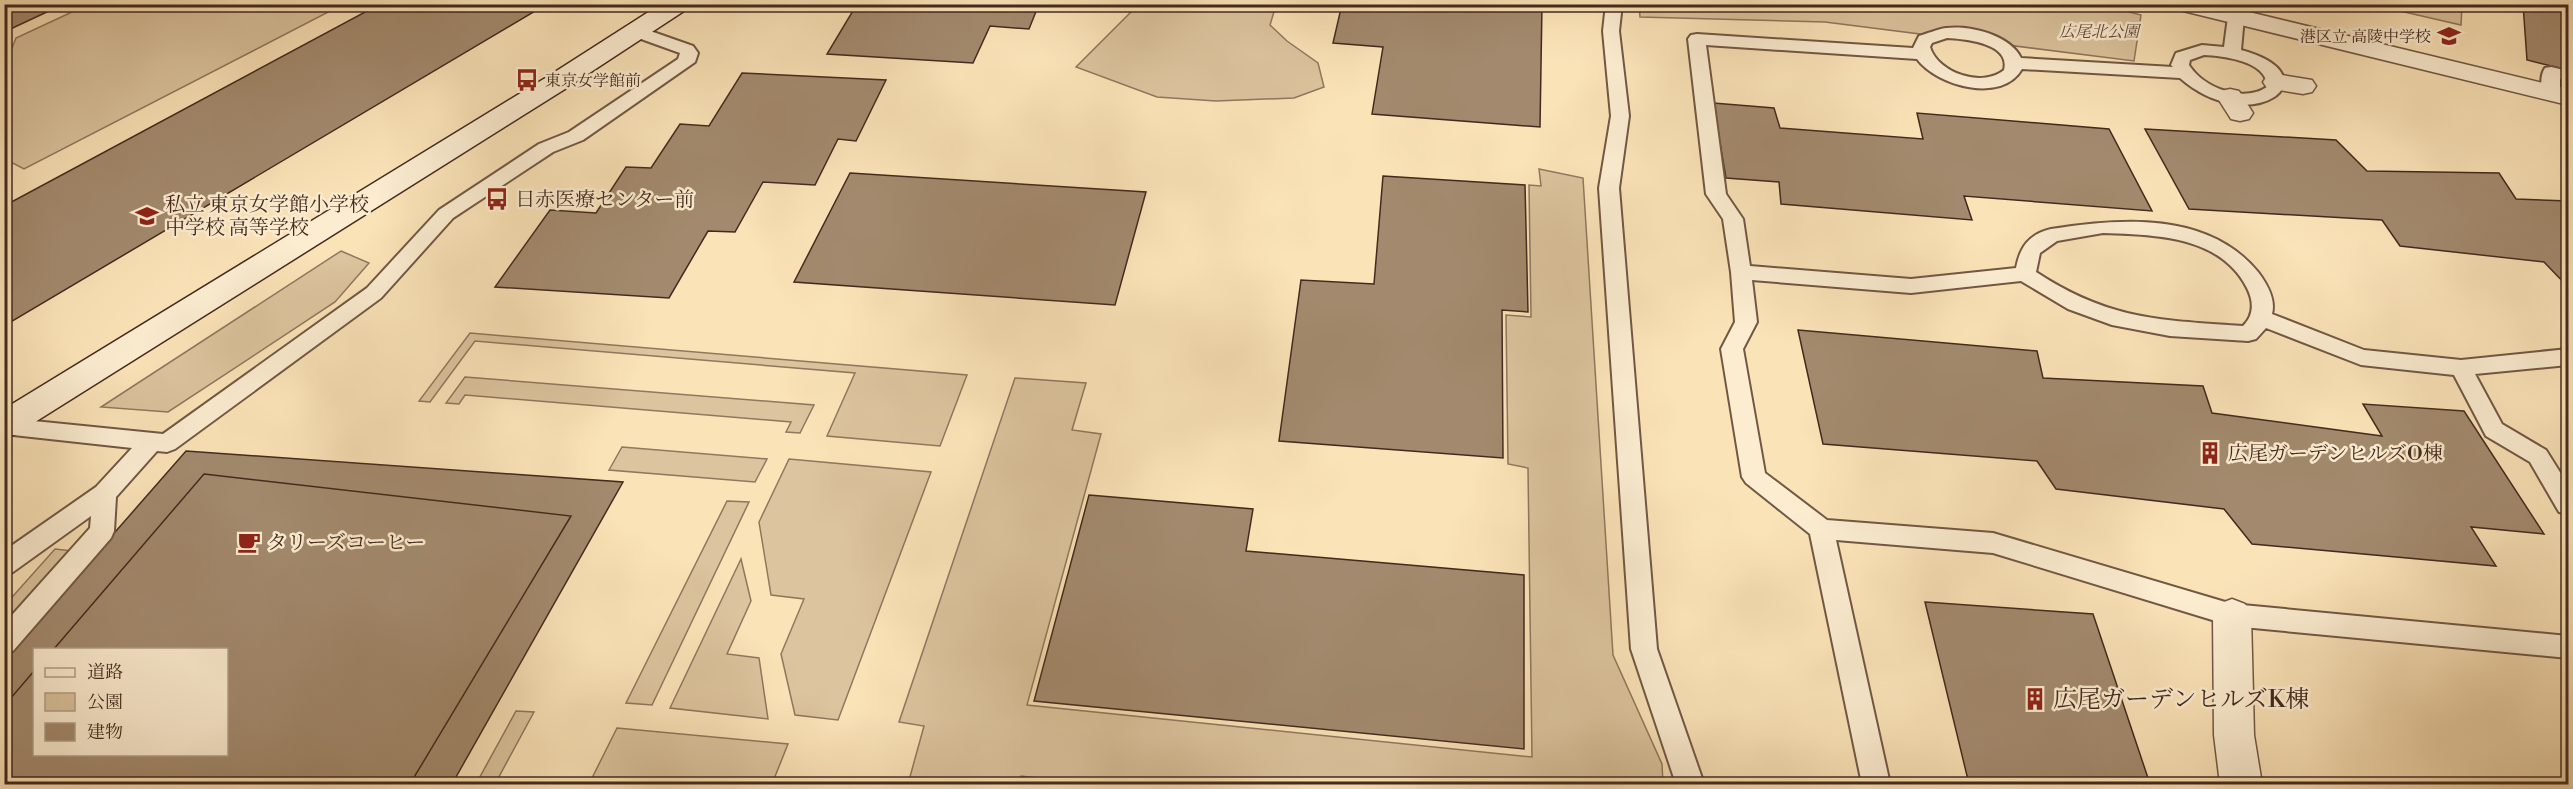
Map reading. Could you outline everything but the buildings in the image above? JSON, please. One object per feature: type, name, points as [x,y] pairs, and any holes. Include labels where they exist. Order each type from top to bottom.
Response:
[{"type":"street","points":[[4,426],[678,4]]},
{"type":"street","points":[[2184,4],[2563,88]]},
{"type":"street","points":[[2276,82],[2303,86]]},
{"type":"street","points":[[2232,615],[2234,735],[2241,784]]},
{"type":"lane","points":[[1614,4],[1611,31],[1620,116],[1610,188],[1644,649],[1690,784]]},
{"type":"lane","points":[[2232,53],[2236,17]]},
{"type":"lane","points":[[4,565],[104,494],[158,443],[374,292],[446,214],[546,148],[576,136],[686,62],[689,53],[687,50],[636,31]]},
{"type":"lane","points":[[1960,33],[1995,44],[2010,55],[2014,63],[2013,70],[2007,77],[1983,82],[1966,81],[1944,74],[1927,63],[1921,54],[1920,47],[1925,40],[1934,36],[1960,33]]},
{"type":"lane","points":[[1921,54],[1697,39],[1716,194],[1734,219],[1741,272],[1746,322],[1732,349],[1754,477],[1821,529],[1992,543],[2232,615],[2568,648]]},
{"type":"lane","points":[[2202,50],[2232,53],[2261,65],[2271,74],[2276,82],[2275,89],[2270,95],[2235,105],[2201,87],[2183,73],[2180,65],[2182,57],[2202,50]]},
{"type":"lane","points":[[2014,63],[2183,73]]},
{"type":"lane","points":[[1741,272],[1911,286],[2025,274],[2054,293],[2094,312],[2135,323],[2248,334],[2261,318],[2262,297],[2250,274],[2227,253],[2198,237],[2134,228],[2103,227],[2051,235],[2030,250],[2025,274]]},
{"type":"lane","points":[[2261,318],[2361,357],[2461,368],[2568,357]]},
{"type":"lane","points":[[2461,368],[2494,430],[2538,456],[2568,505]]},
{"type":"lane","points":[[4,426],[158,443]]},
{"type":"lane","points":[[4,643],[102,531],[104,494]]},
{"type":"lane","points":[[1821,529],[1876,784]]},
{"type":"lane","points":[[4,580],[41,539]]},
{"type":"green space","points":[[1139,4],[1276,5],[1270,25],[1287,41],[1318,63],[1324,87],[1294,98],[1216,101],[1157,97],[1076,67]]},
{"type":"green space","name":"広尾北公園","points":[[2099,4],[2141,15],[2134,61],[1825,22],[1640,17],[1639,5]]},
{"type":"green space","points":[[87,5],[339,5],[24,169],[5,159],[5,52],[12,48],[16,38]]},
{"type":"green space","points":[[2374,5],[2462,5],[2461,25]]},
{"type":"green space","points":[[1539,169],[1583,178],[1613,655],[1662,764],[1663,784],[1093,784],[1021,776],[1019,784],[908,784],[924,726],[899,722],[1015,378],[1086,383],[1072,430],[1101,434],[1027,705],[1532,757],[1528,468],[1508,464],[1506,315],[1531,317],[1529,185],[1541,186]]},
{"type":"green space","points":[[341,251],[369,263],[335,302],[168,412],[101,407]]},
{"type":"green space","points":[[470,333],[967,375],[940,446],[827,436],[855,373],[475,341],[430,402],[419,401]]},
{"type":"green space","points":[[465,377],[814,405],[800,433],[786,432],[791,422],[465,395],[459,404],[446,403]]},
{"type":"green space","points":[[622,447],[767,459],[755,482],[609,470]]},
{"type":"green space","points":[[789,459],[931,472],[838,720],[795,715],[781,654],[804,599],[771,595],[759,522]]},
{"type":"green space","points":[[727,501],[749,502],[652,705],[626,703]]},
{"type":"green space","points":[[55,549],[73,551],[5,628],[5,605]]},
{"type":"green space","points":[[741,559],[751,601],[727,654],[759,658],[768,719],[670,708]]},
{"type":"green space","points":[[516,711],[534,712],[495,784],[476,784]]},
{"type":"green space","points":[[617,728],[788,744],[772,784],[589,784]]},
{"type":"place","name":"港区立 高陵中学校","points":[[2449,36]]},
{"type":"place","name":"東京女学館前","points":[[527,80]]},
{"type":"place","name":"日赤医療センター前","points":[[497,199]]},
{"type":"place","name":"私立 東京女学館小学校 中学校 高等学校","points":[[147,216]]},
{"type":"place","name":"広尾ガーデンヒルズO棟","points":[[2210,453]]},
{"type":"place","name":"タリーズコーヒー","points":[[249,542]]},
{"type":"place","name":"広尾ガーデンヒルズK棟","points":[[2035,699]]}]
